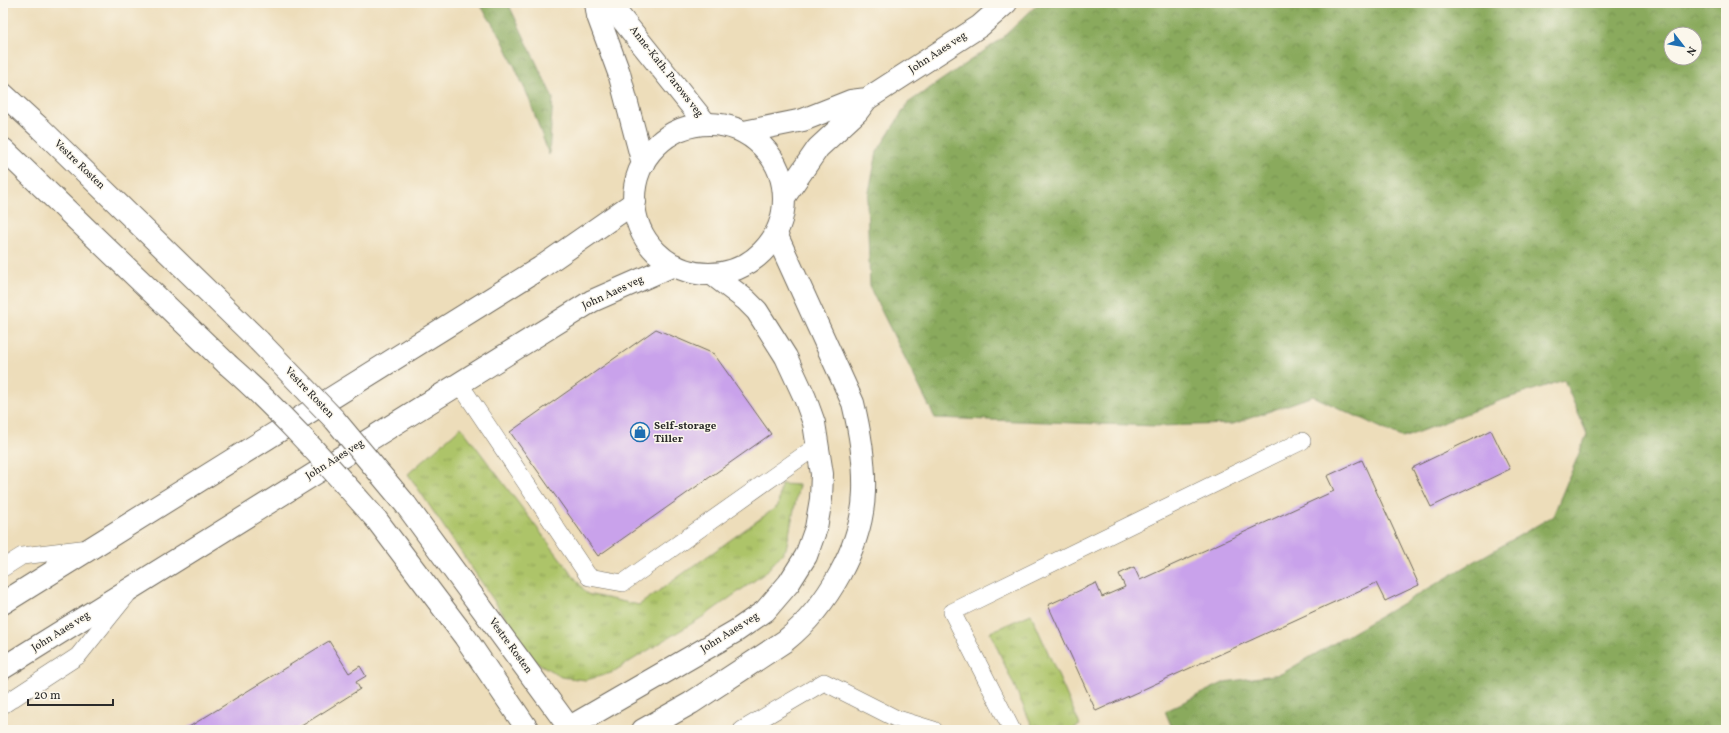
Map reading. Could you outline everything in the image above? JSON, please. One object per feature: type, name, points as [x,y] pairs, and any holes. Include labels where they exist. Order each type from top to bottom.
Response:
[{"type":"street","points":[[596,3],[598,16],[619,73],[643,164]]},
{"type":"street","name":"Anne-Kath. Parows veg","points":[[609,3],[706,124]]},
{"type":"street","name":"John Aaes veg","points":[[785,196],[818,148],[857,112],[866,99],[980,26],[1006,3]]},
{"type":"street","name":"Vestre Rosten","points":[[3,94],[40,128],[259,341],[335,420],[406,505],[570,729]]},
{"type":"street","name":"John Aaes veg","points":[[744,132],[803,120],[851,101],[866,99]]},
{"type":"street","points":[[706,124],[725,125],[744,132],[762,144],[773,159],[781,177],[785,196],[784,216],[776,234],[765,251],[749,262],[731,271],[712,274],[692,273],[674,266],[658,254],[646,239],[638,221],[634,202],[637,182],[643,164],[656,145],[671,132],[689,126],[706,124]]},
{"type":"street","points":[[3,149],[227,364],[255,388],[303,436],[376,519],[465,637],[528,730]]},
{"type":"street","points":[[3,603],[540,268],[634,202]]},
{"type":"street","points":[[643,730],[691,703],[785,641],[797,631],[812,614],[839,576],[855,537],[860,519],[864,492],[864,465],[860,431],[853,403],[776,234]]},
{"type":"street","name":"John Aaes veg","points":[[3,668],[592,301],[674,266]]},
{"type":"street","name":"John Aaes veg","points":[[570,729],[736,631],[765,611],[789,583],[806,556],[816,528],[821,499],[822,474],[814,422],[805,398],[776,340],[752,306],[712,274]]},
{"type":"street","points":[[671,730],[691,703]]},
{"type":"lane","points":[[459,383],[590,577],[623,583],[818,446]]},
{"type":"lane","points":[[1012,730],[952,612],[1302,441]]},
{"type":"lane","points":[[3,568],[22,556],[91,548]]},
{"type":"lane","points":[[3,705],[78,656],[133,586]]},
{"type":"lane","points":[[742,730],[824,682],[895,718],[934,730]]},
{"type":"green space","points":[[479,3],[508,3],[553,98],[549,155],[528,96],[502,39]]},
{"type":"green space","points":[[1039,3],[1726,3],[1726,730],[1173,730],[1165,711],[1225,682],[1281,674],[1553,516],[1587,434],[1564,380],[1499,401],[1403,438],[1313,396],[1233,424],[1156,426],[935,418],[870,288],[867,202],[877,152],[908,103],[1000,40]]},
{"type":"green space","points":[[461,427],[587,594],[639,605],[778,506],[781,484],[799,485],[786,549],[765,573],[704,616],[611,673],[586,680],[561,677],[535,661],[408,474]]},
{"type":"green space","points":[[1031,614],[1080,725],[1071,730],[1034,730],[990,632]]},
{"type":"building","points":[[656,329],[714,354],[771,434],[598,556],[510,432]]},
{"type":"building","points":[[1491,430],[1510,469],[1431,507],[1412,468]]},
{"type":"building","points":[[1362,460],[1419,585],[1385,601],[1376,583],[1096,711],[1048,605],[1096,583],[1102,597],[1125,587],[1119,574],[1134,567],[1140,580],[1334,491],[1327,476]]},
{"type":"building","points":[[329,641],[349,673],[360,666],[366,676],[356,682],[360,689],[295,730],[184,730]]},
{"type":"place","name":"Self-storage Tiller","points":[[640,432]]}]
